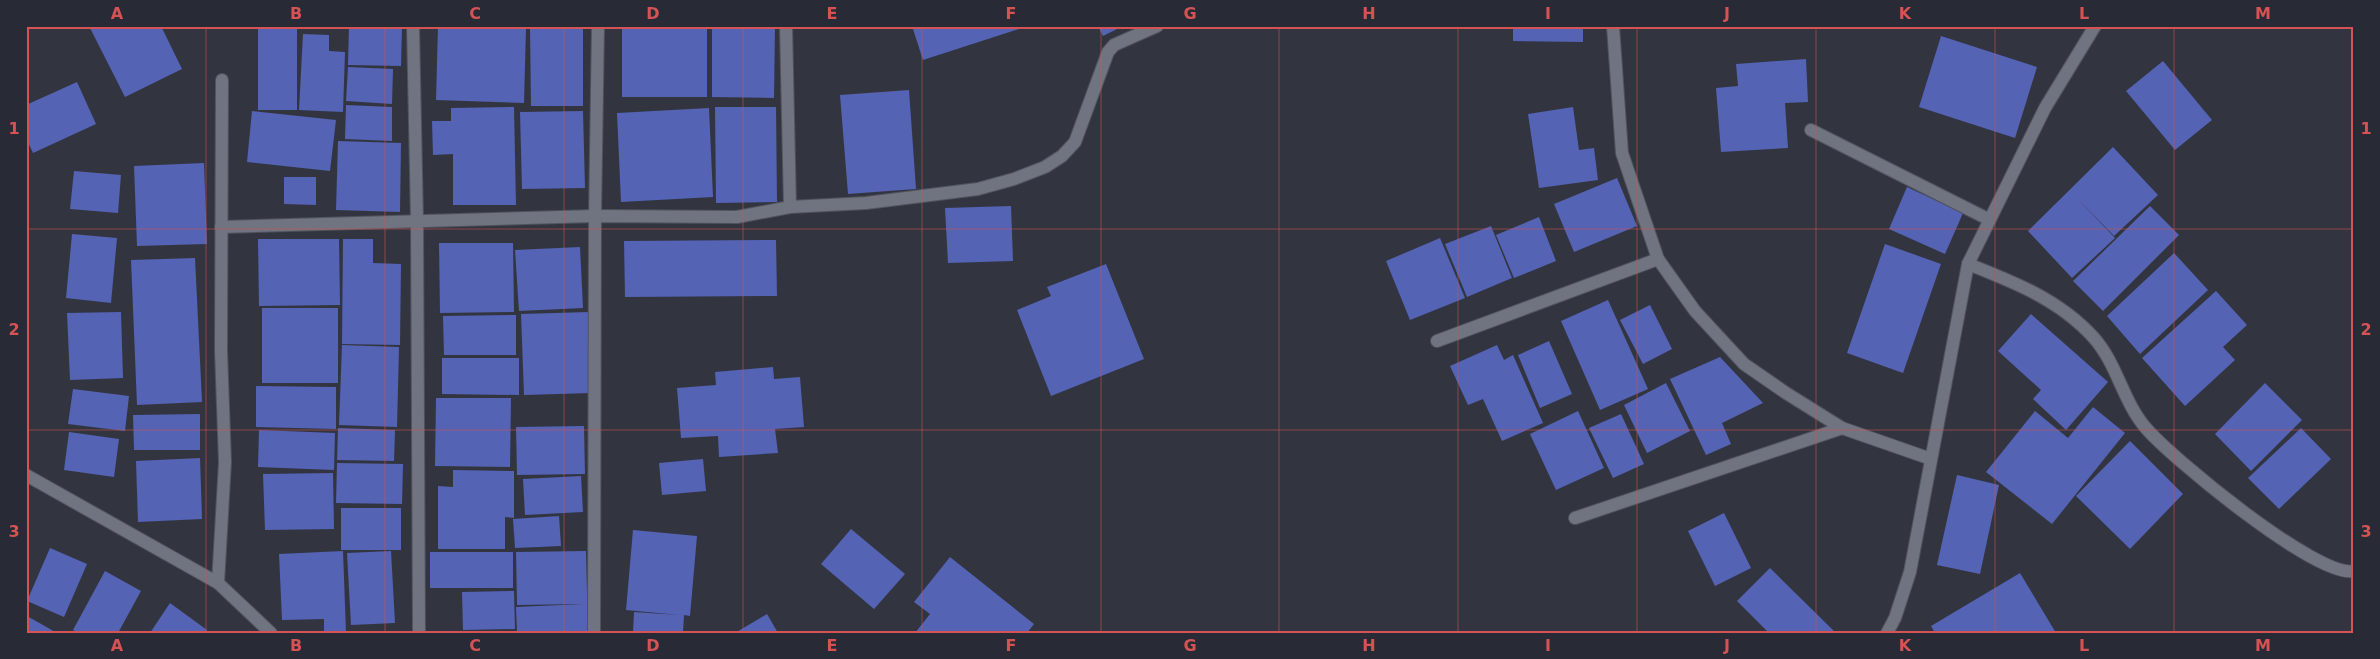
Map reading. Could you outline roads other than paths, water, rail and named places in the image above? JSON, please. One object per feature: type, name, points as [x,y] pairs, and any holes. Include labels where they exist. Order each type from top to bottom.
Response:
[{"type":"street","points":[[413,26],[419,633]]},
{"type":"street","points":[[594,633],[595,216],[598,26]]},
{"type":"street","points":[[786,26],[790,207]]},
{"type":"street","points":[[222,227],[595,216],[737,217],[790,207],[866,203],[978,189],[1014,179],[1045,167],[1062,156],[1076,142],[1108,52],[1114,45],[1157,26]]},
{"type":"street","points":[[1613,26],[1622,153],[1658,259],[1695,311],[1744,364],[1842,428],[1931,459]]},
{"type":"street","points":[[1887,633],[1910,572],[1968,264],[1988,219],[2046,108],[2095,26]]},
{"type":"street","points":[[218,583],[225,462],[221,351],[222,80]]},
{"type":"street","points":[[1811,130],[1988,219]]},
{"type":"street","points":[[1437,341],[1658,259]]},
{"type":"street","points":[[1968,264],[2031,289],[2053,303],[2095,338],[2123,386],[2131,406],[2145,427],[2184,464],[2291,546],[2326,566],[2347,573],[2354,571]]},
{"type":"street","points":[[1575,518],[1842,428]]},
{"type":"street","points":[[26,475],[218,583],[271,633]]}]
